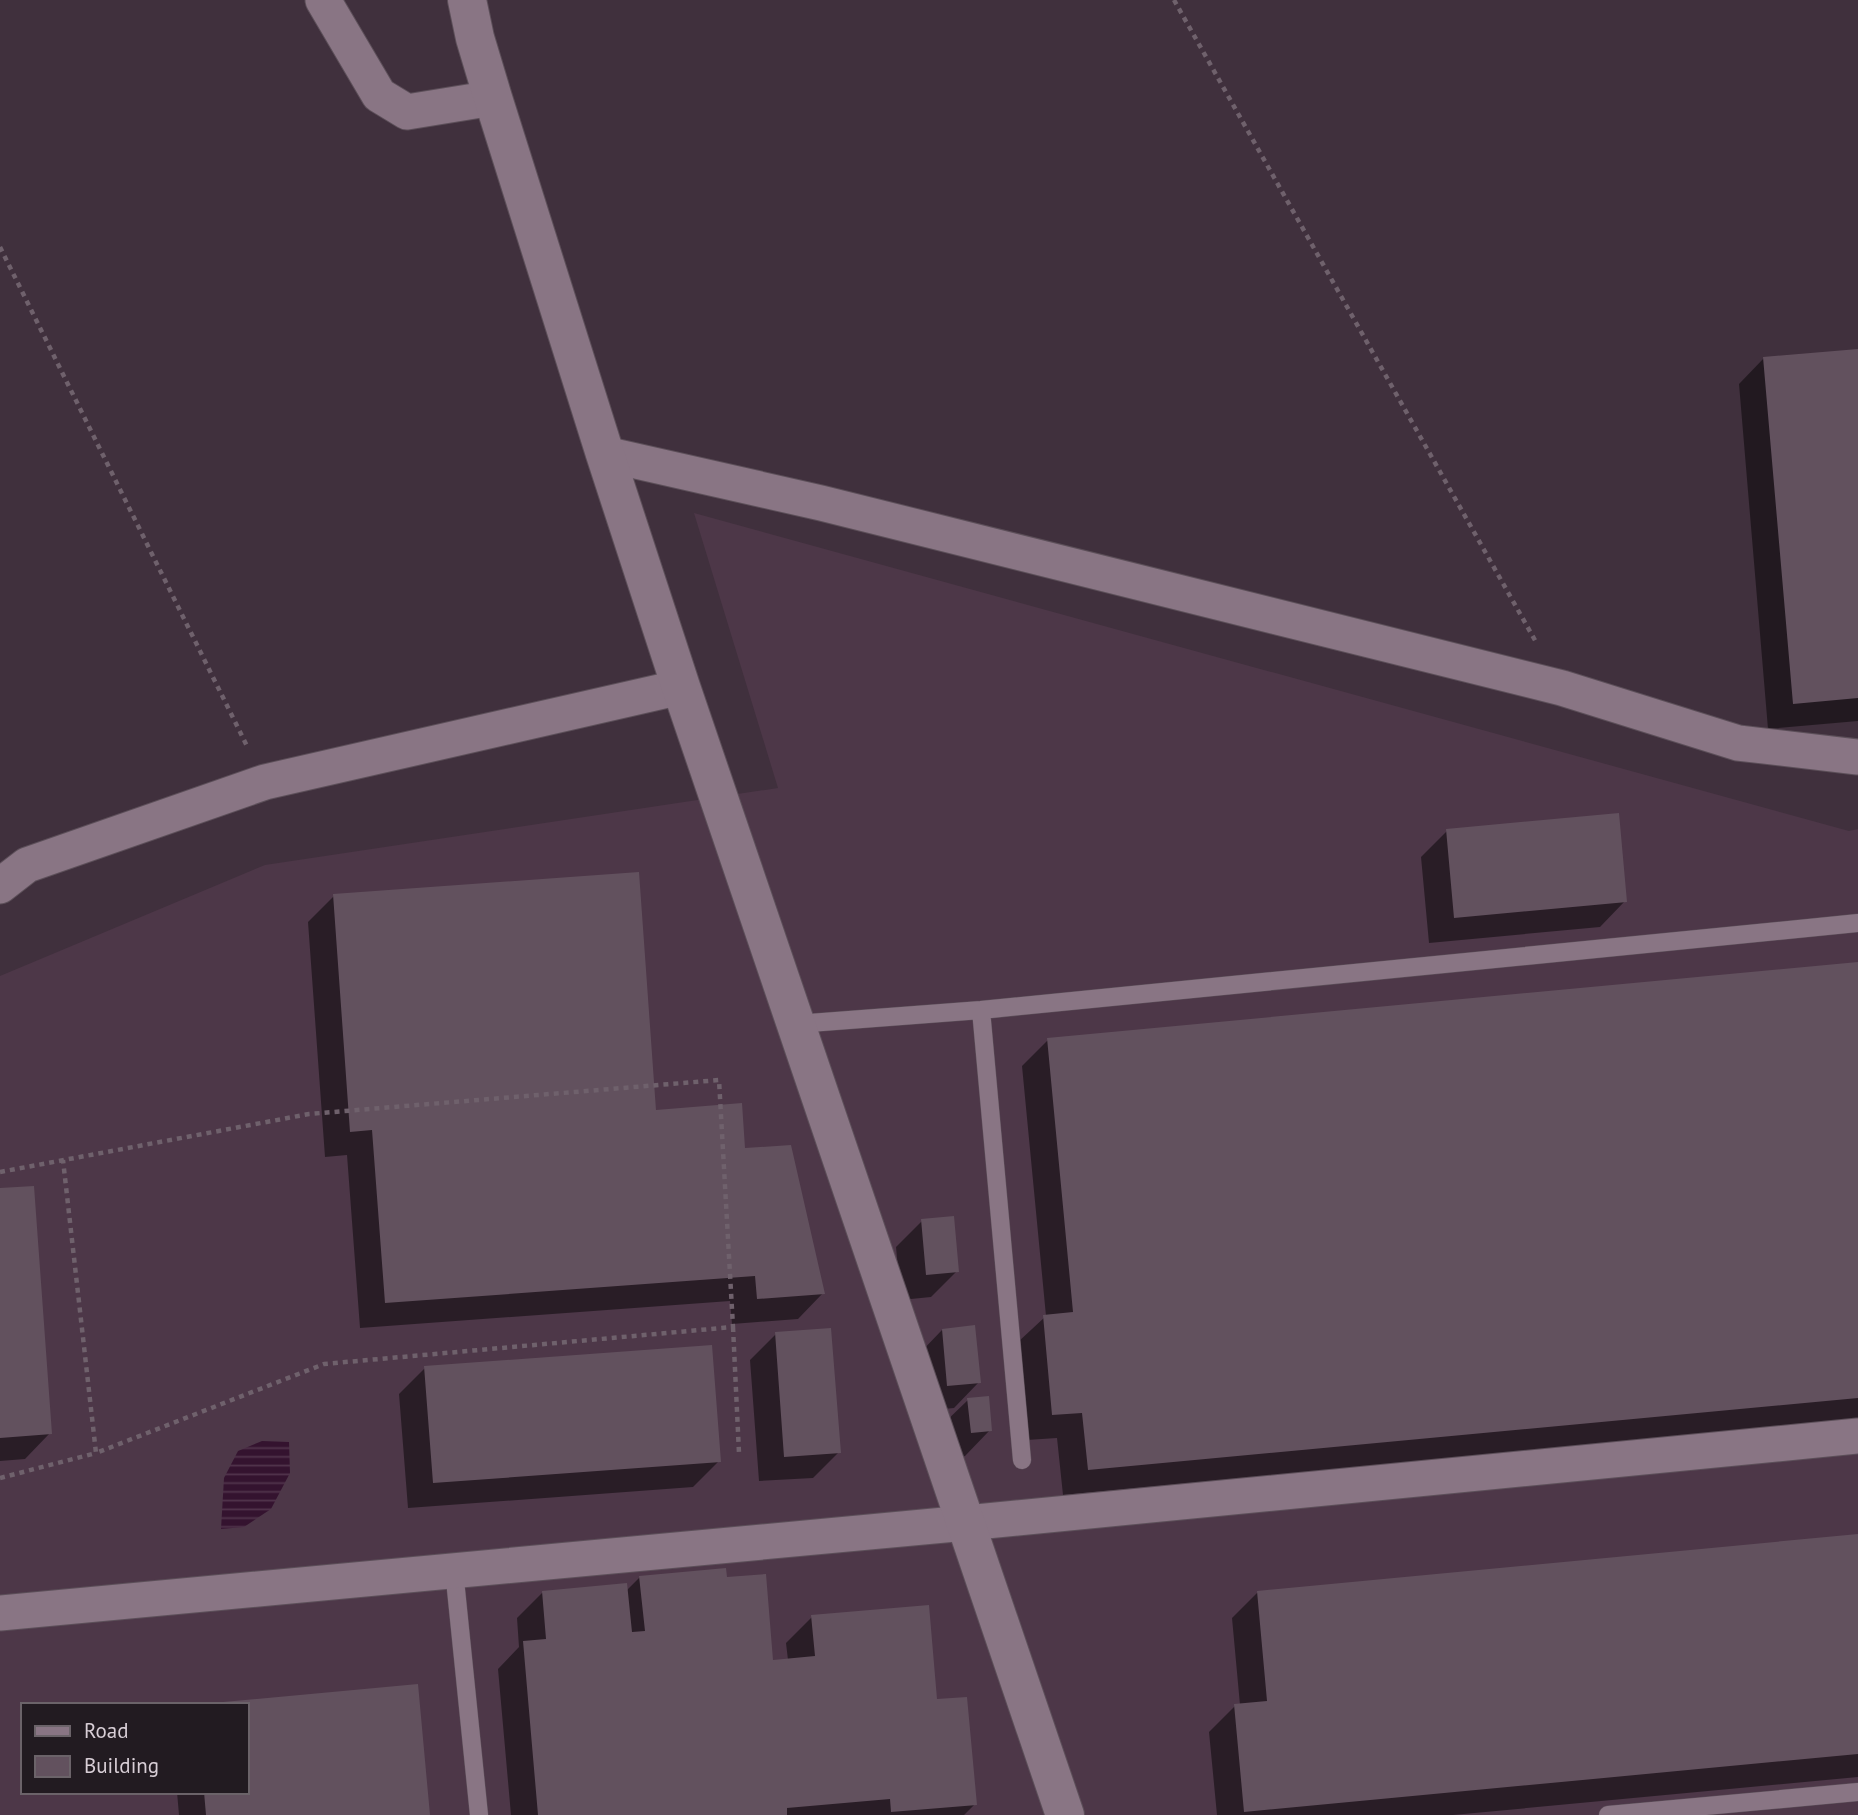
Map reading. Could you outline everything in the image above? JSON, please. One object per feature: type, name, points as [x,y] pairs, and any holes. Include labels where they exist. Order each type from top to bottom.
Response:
[{"type":"street","points":[[323,0],[379,95],[398,107],[407,112],[494,98]]},
{"type":"street","points":[[467,0],[475,38],[681,687],[1065,1815]]},
{"type":"street","points":[[605,454],[821,503],[1562,688],[1738,743],[1858,757]]},
{"type":"street","points":[[0,886],[27,865],[265,782],[681,687]]},
{"type":"street","points":[[0,1613],[1858,1436]]},
{"type":"lane","points":[[796,1024],[981,1010],[1858,923]]},
{"type":"lane","points":[[981,1010],[1023,1460]]},
{"type":"lane","points":[[454,1570],[479,1815]]},
{"type":"lane","points":[[1608,1815],[1858,1792]]},
{"type":"path","points":[[1174,0],[1562,688]]},
{"type":"path","points":[[0,247],[265,782]]},
{"type":"path","points":[[0,1172],[309,1114],[719,1080],[739,1453]]},
{"type":"path","points":[[63,1160],[96,1453]]},
{"type":"path","points":[[0,1478],[96,1453],[324,1364],[733,1327]]},
{"type":"shaded area","points":[[694,513],[1849,831],[1858,829],[1858,1815],[0,1815],[0,976],[265,865],[778,788]]},
{"type":"shaded area","points":[[262,1441],[289,1442],[290,1473],[271,1509],[244,1527],[221,1529],[224,1478],[238,1451]]},
{"type":"building","points":[[1858,349],[1858,698],[1793,704],[1763,357]]},
{"type":"building","points":[[1619,813],[1627,902],[1454,918],[1446,829]]},
{"type":"building","points":[[639,872],[656,1110],[742,1103],[745,1148],[791,1145],[825,1294],[757,1299],[755,1276],[385,1303],[372,1130],[350,1132],[333,894]]},
{"type":"building","points":[[1858,962],[1858,1398],[1088,1470],[1082,1413],[1052,1415],[1043,1315],[1073,1312],[1047,1038]]},
{"type":"building","points":[[34,1186],[52,1434],[0,1438],[0,1188]]},
{"type":"building","points":[[954,1216],[959,1272],[926,1275],[921,1219]]},
{"type":"building","points":[[975,1325],[981,1383],[947,1386],[942,1329]]},
{"type":"building","points":[[831,1328],[841,1453],[784,1457],[775,1332]]},
{"type":"building","points":[[712,1345],[721,1462],[433,1483],[424,1366]]},
{"type":"building","points":[[989,1396],[992,1431],[971,1433],[967,1398]]},
{"type":"building","points":[[1858,1534],[1858,1754],[1244,1812],[1234,1704],[1267,1701],[1257,1591]]},
{"type":"building","points":[[726,1568],[727,1577],[766,1574],[773,1660],[815,1656],[811,1615],[929,1605],[937,1699],[967,1697],[977,1805],[891,1812],[890,1799],[787,1808],[787,1815],[538,1815],[523,1641],[546,1639],[542,1591],[627,1583],[632,1632],[645,1631],[639,1576]]},
{"type":"building","points":[[418,1684],[430,1815],[206,1815],[204,1794],[248,1794],[248,1703],[212,1703]]}]
